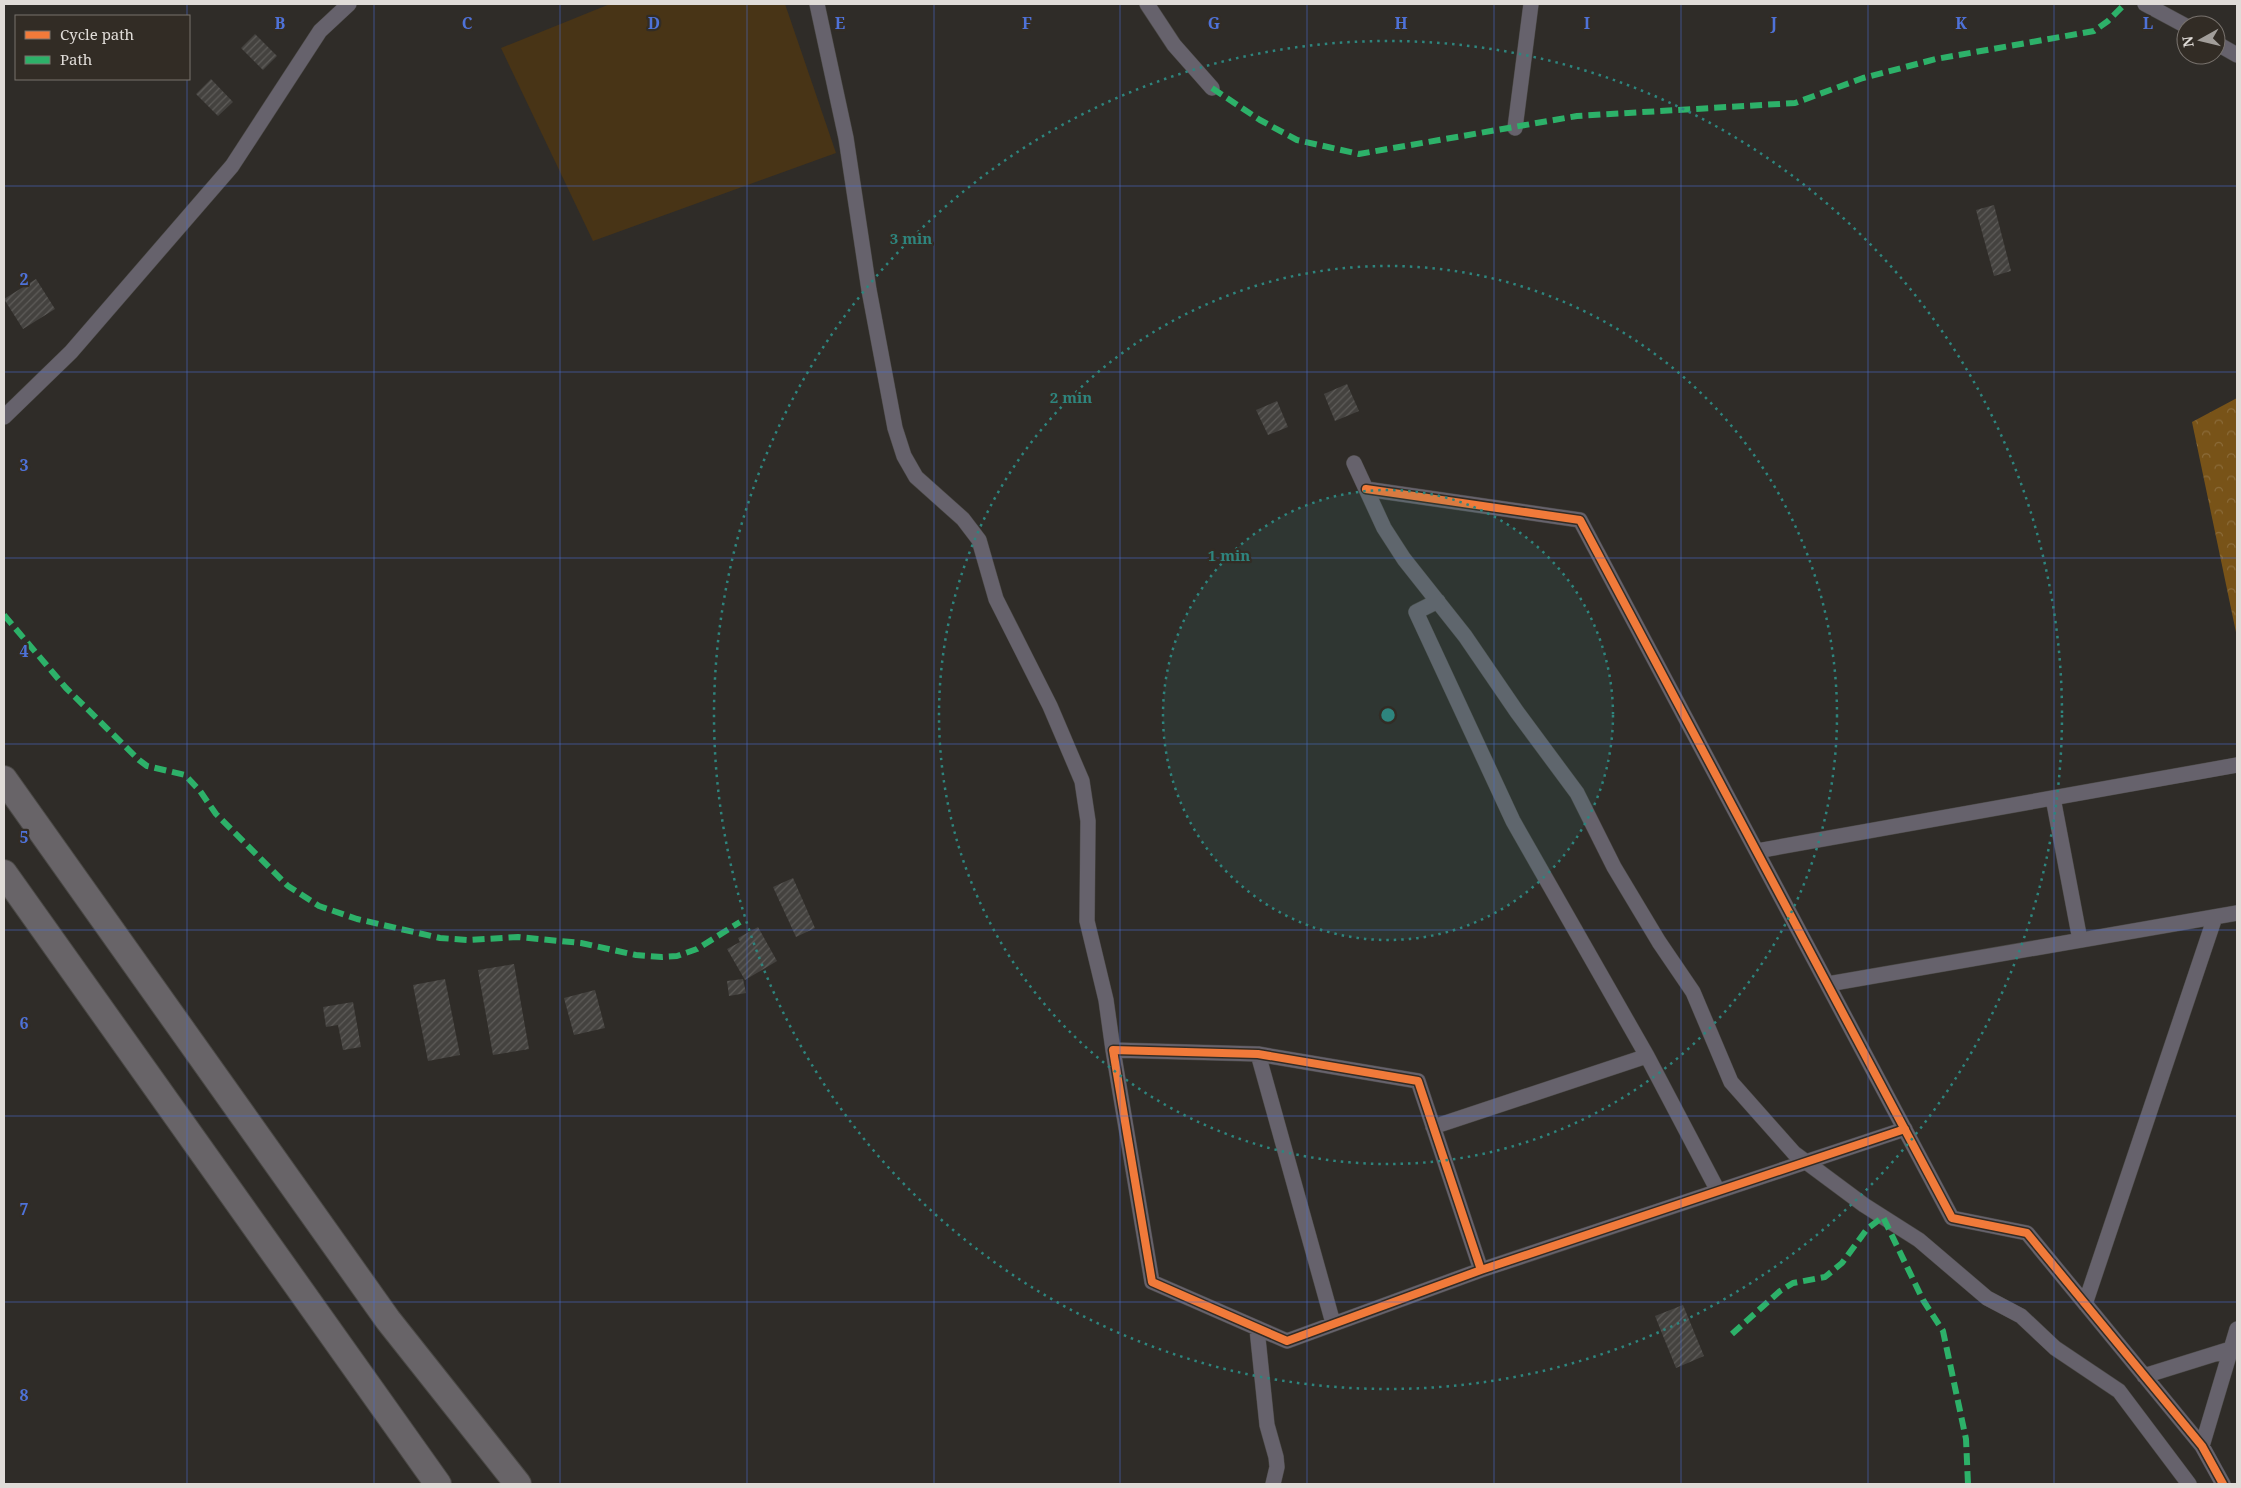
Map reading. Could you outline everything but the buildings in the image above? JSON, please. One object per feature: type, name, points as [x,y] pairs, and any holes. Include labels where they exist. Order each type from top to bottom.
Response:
[{"type":"highway","points":[[4,779],[388,1320],[518,1484]]},
{"type":"highway","points":[[4,874],[438,1484]]},
{"type":"street","points":[[4,417],[71,352],[232,166],[320,31],[349,4]]},
{"type":"street","points":[[817,4],[846,138],[869,290],[895,428],[904,456],[916,477],[963,519],[979,540],[996,599],[1050,706],[1082,781],[1088,821],[1087,921],[1106,1000],[1152,1282],[1287,1341],[1480,1270],[1905,1129]]},
{"type":"street","points":[[1147,4],[1174,45],[1212,88]]},
{"type":"street","points":[[1515,128],[1531,4]]},
{"type":"street","points":[[2145,4],[2176,21]]},
{"type":"street","points":[[2226,49],[2237,55]]},
{"type":"street","points":[[1354,463],[1384,528],[1404,559],[1466,636],[1517,712],[1578,793],[1614,867],[1659,942],[1693,992],[1731,1082],[1794,1153],[1864,1205],[1920,1240],[1987,1298],[2020,1316],[2055,1348],[2120,1391],[2189,1484]]},
{"type":"street","points":[[1366,489],[1580,520],[1952,1218],[2027,1233],[2202,1446],[2223,1484]]},
{"type":"street","points":[[1438,601],[1416,612],[1435,657],[1513,822],[1646,1056],[1718,1191]]},
{"type":"street","points":[[1757,851],[2237,765]]},
{"type":"street","points":[[2053,798],[2080,940]]},
{"type":"street","points":[[1828,984],[2237,913]]},
{"type":"street","points":[[2085,1304],[2215,917]]},
{"type":"street","points":[[1113,1050],[1258,1054],[1418,1081],[1480,1270]]},
{"type":"street","points":[[1258,1054],[1333,1324]]},
{"type":"street","points":[[1433,1127],[1646,1056]]},
{"type":"street","points":[[1257,1329],[1259,1363],[1267,1425],[1276,1457],[1277,1468],[1273,1484]]},
{"type":"street","points":[[2202,1446],[2234,1348],[2237,1329]]},
{"type":"street","points":[[2144,1376],[2234,1348]]},
{"type":"green space","points":[[2237,398],[2237,637],[2192,422]]},
{"type":"shaded area","points":[[610,4],[785,4],[836,153],[593,241],[501,48]]},
{"type":"marked path","points":[[1212,88],[1260,120],[1297,140],[1359,154],[1577,116],[1795,103],[1863,78],[1936,59],[2094,31],[2108,21],[2125,4]]},
{"type":"marked path","points":[[4,615],[66,688],[139,760],[147,766],[185,775],[200,791],[216,814],[288,886],[319,906],[357,919],[440,938],[468,940],[518,937],[581,943],[636,955],[662,957],[677,956],[697,949],[740,922]]},
{"type":"marked path","points":[[1732,1334],[1780,1291],[1793,1283],[1825,1277],[1842,1263],[1867,1229],[1883,1217],[1923,1300],[1943,1331],[1966,1439],[1968,1484]]},
{"type":"cycle path","points":[[1366,489],[1580,520],[1952,1218],[2027,1233],[2202,1446],[2223,1484]]},
{"type":"cycle path","points":[[1481,1270],[1418,1081],[1258,1054],[1113,1050],[1152,1282],[1287,1341],[1481,1270],[1905,1129]]}]
